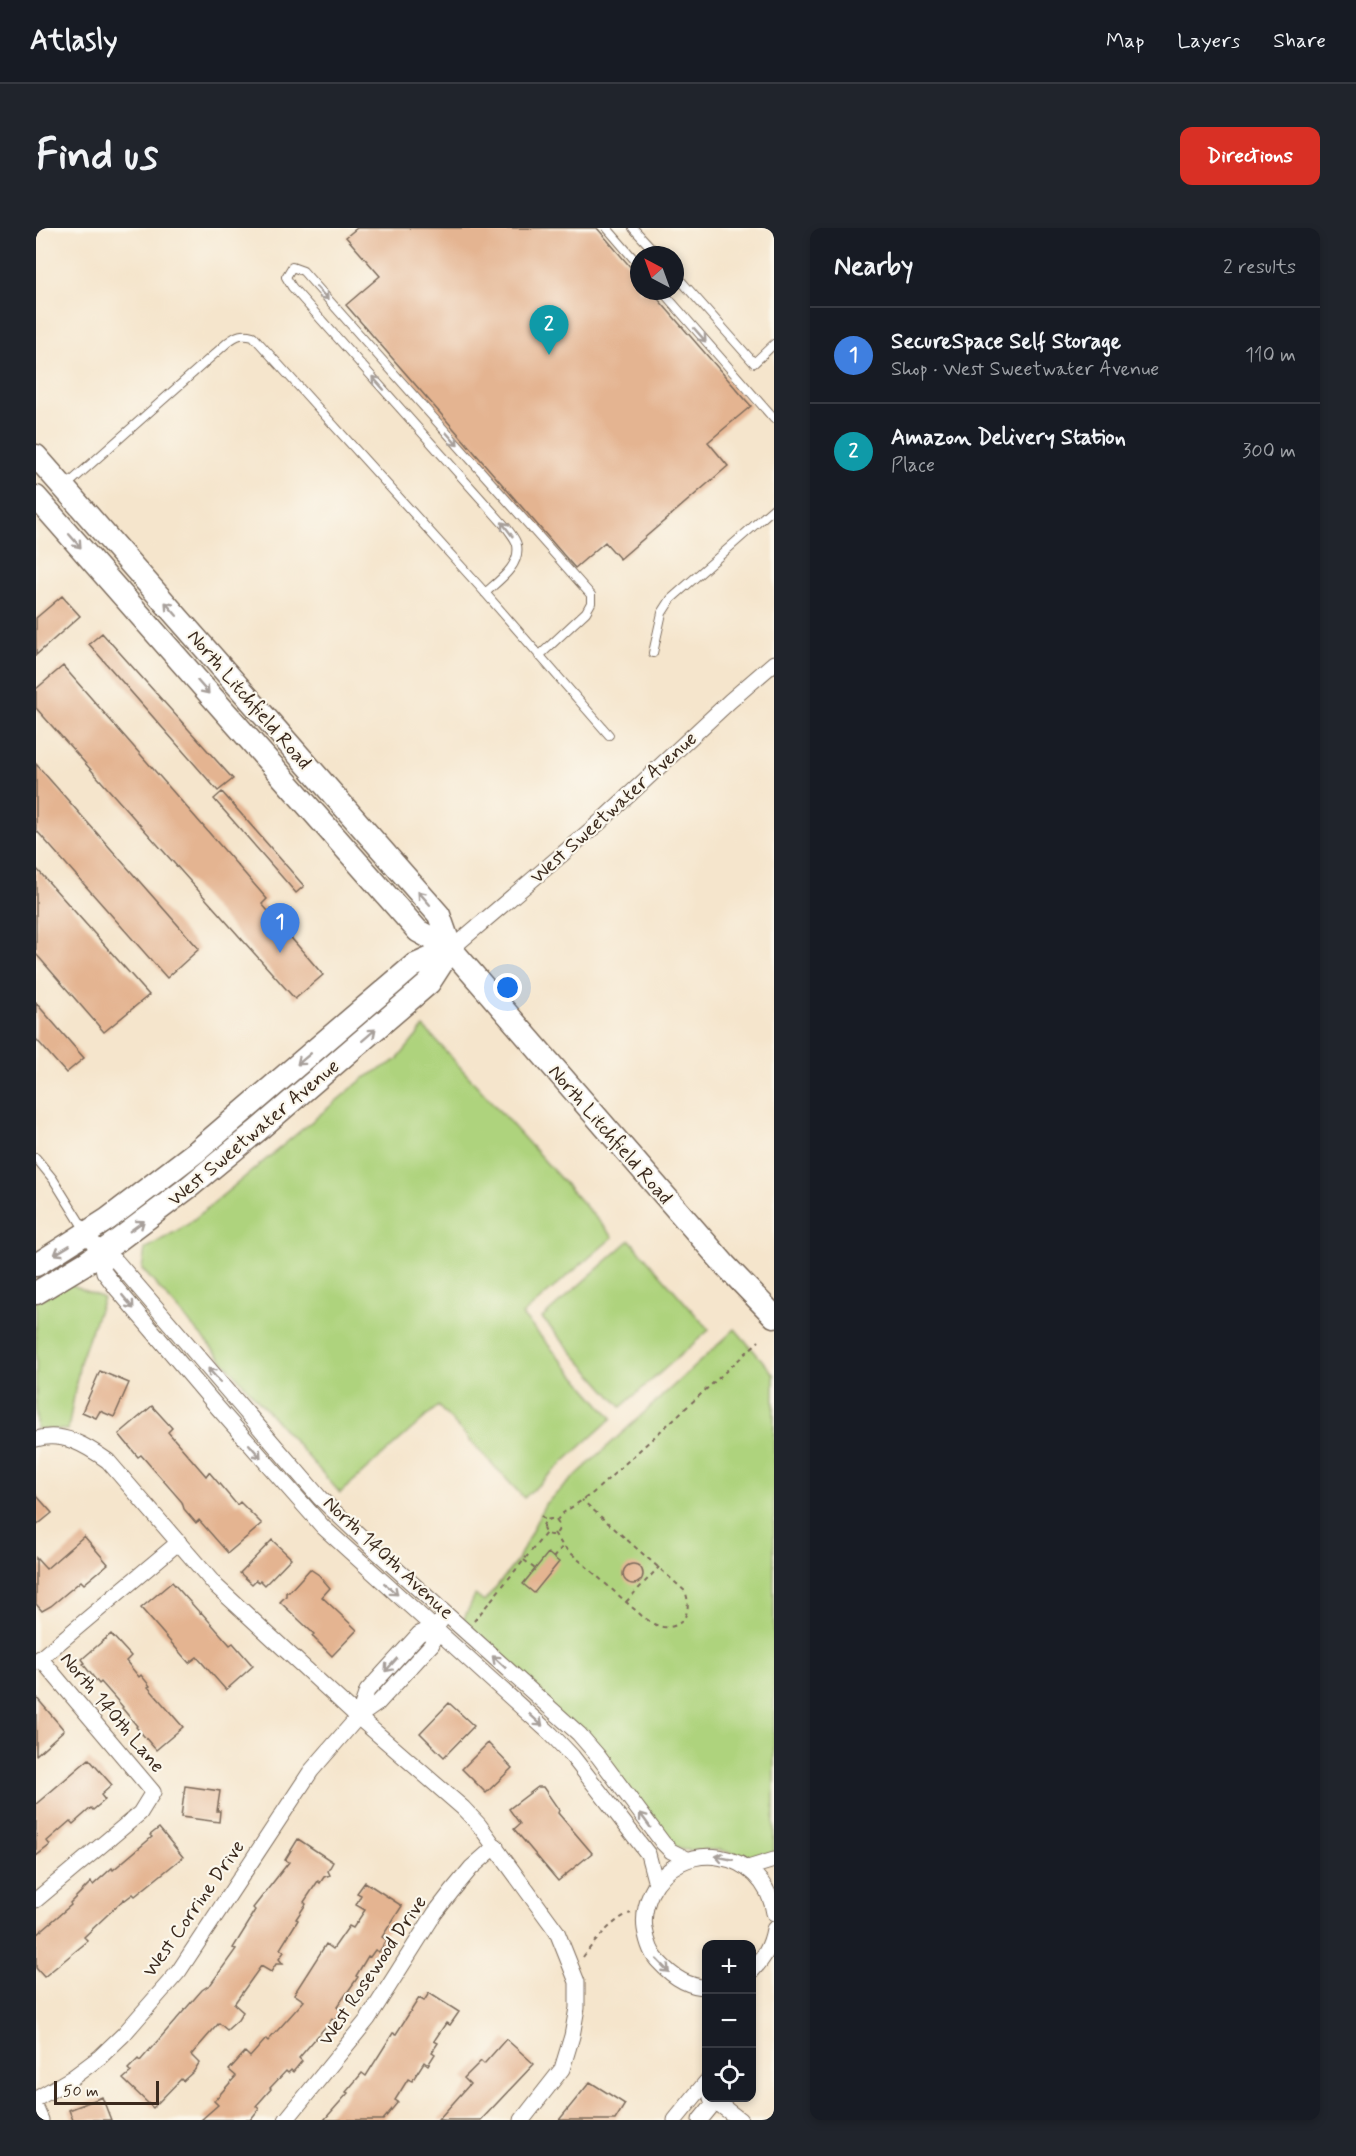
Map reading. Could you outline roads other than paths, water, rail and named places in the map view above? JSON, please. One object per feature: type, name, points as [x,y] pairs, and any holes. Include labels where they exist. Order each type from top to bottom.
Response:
[{"type":"main road","name":"North Litchfield Road","points":[[36,456],[439,915],[451,949]]},
{"type":"main road","name":"North Litchfield Road","points":[[36,497],[418,931],[451,949],[725,1265],[774,1316]]},
{"type":"main road","name":"West Sweetwater Avenue","points":[[36,1265],[86,1233],[197,1151],[413,966],[451,949]]},
{"type":"main road","name":"West Sweetwater Avenue","points":[[36,1293],[100,1252],[198,1180],[429,983],[451,949]]},
{"type":"street","name":"West Sweetwater Avenue","points":[[451,949],[600,822],[774,663]]},
{"type":"street","name":"North 140th Avenue","points":[[86,1233],[100,1252],[117,1262],[320,1498],[579,1734],[663,1843],[671,1851],[687,1859]]},
{"type":"street","name":"North 140th Avenue","points":[[100,1252],[104,1272],[117,1289],[303,1506],[338,1541],[551,1734],[578,1762],[648,1854],[656,1884]]},
{"type":"street","points":[[36,1439],[71,1439],[90,1448],[108,1461],[216,1586],[358,1717],[463,1808],[496,1846],[557,1932],[577,1982],[577,2008],[572,2036],[562,2069],[522,2120]]},
{"type":"street","points":[[38,1660],[179,1542]]},
{"type":"street","name":"West Corrine Drive","points":[[36,2099],[72,2078],[100,2057],[123,2035],[179,1971],[311,1771],[358,1717],[367,1691],[419,1634],[435,1627],[446,1614]]},
{"type":"street","name":"North 140th Lane","points":[[36,1900],[140,1813],[153,1792],[38,1660]]},
{"type":"street","name":"West Rosewood Drive","points":[[286,2120],[368,2019],[435,1913],[471,1868],[496,1846]]},
{"type":"street","points":[[702,1987],[670,1974],[656,1959],[647,1941],[644,1922],[647,1902],[656,1884],[669,1870],[687,1859],[717,1856],[733,1860],[748,1868],[765,1888],[773,1904]]},
{"type":"street","points":[[748,1868],[774,1860]]},
{"type":"street","points":[[756,1967],[764,1957],[772,1940],[774,1929]]},
{"type":"street","points":[[675,2120],[702,2100]]},
{"type":"street","points":[[700,2120],[707,2102]]},
{"type":"street","points":[[719,2102],[740,2120]]},
{"type":"street","points":[[36,2109],[41,2120]]},
{"type":"lane","points":[[607,228],[630,255]]},
{"type":"lane","points":[[633,228],[650,246]]},
{"type":"lane","points":[[485,593],[512,568],[517,543],[507,528],[292,287],[286,277],[292,267],[303,271],[591,595],[591,603],[586,612],[539,656]]},
{"type":"lane","points":[[684,284],[754,363],[774,344]]},
{"type":"lane","points":[[670,300],[774,419]]},
{"type":"lane","points":[[64,488],[228,342],[244,333],[253,336],[485,593],[609,735]]},
{"type":"lane","points":[[653,653],[662,612],[671,599],[774,508]]},
{"type":"lane","points":[[36,1158],[54,1179],[86,1233]]},
{"type":"place","name":"Amazon Delivery Station","points":[[549,355]]},
{"type":"place","name":"SecureSpace Self Storage","points":[[280,953]]}]
